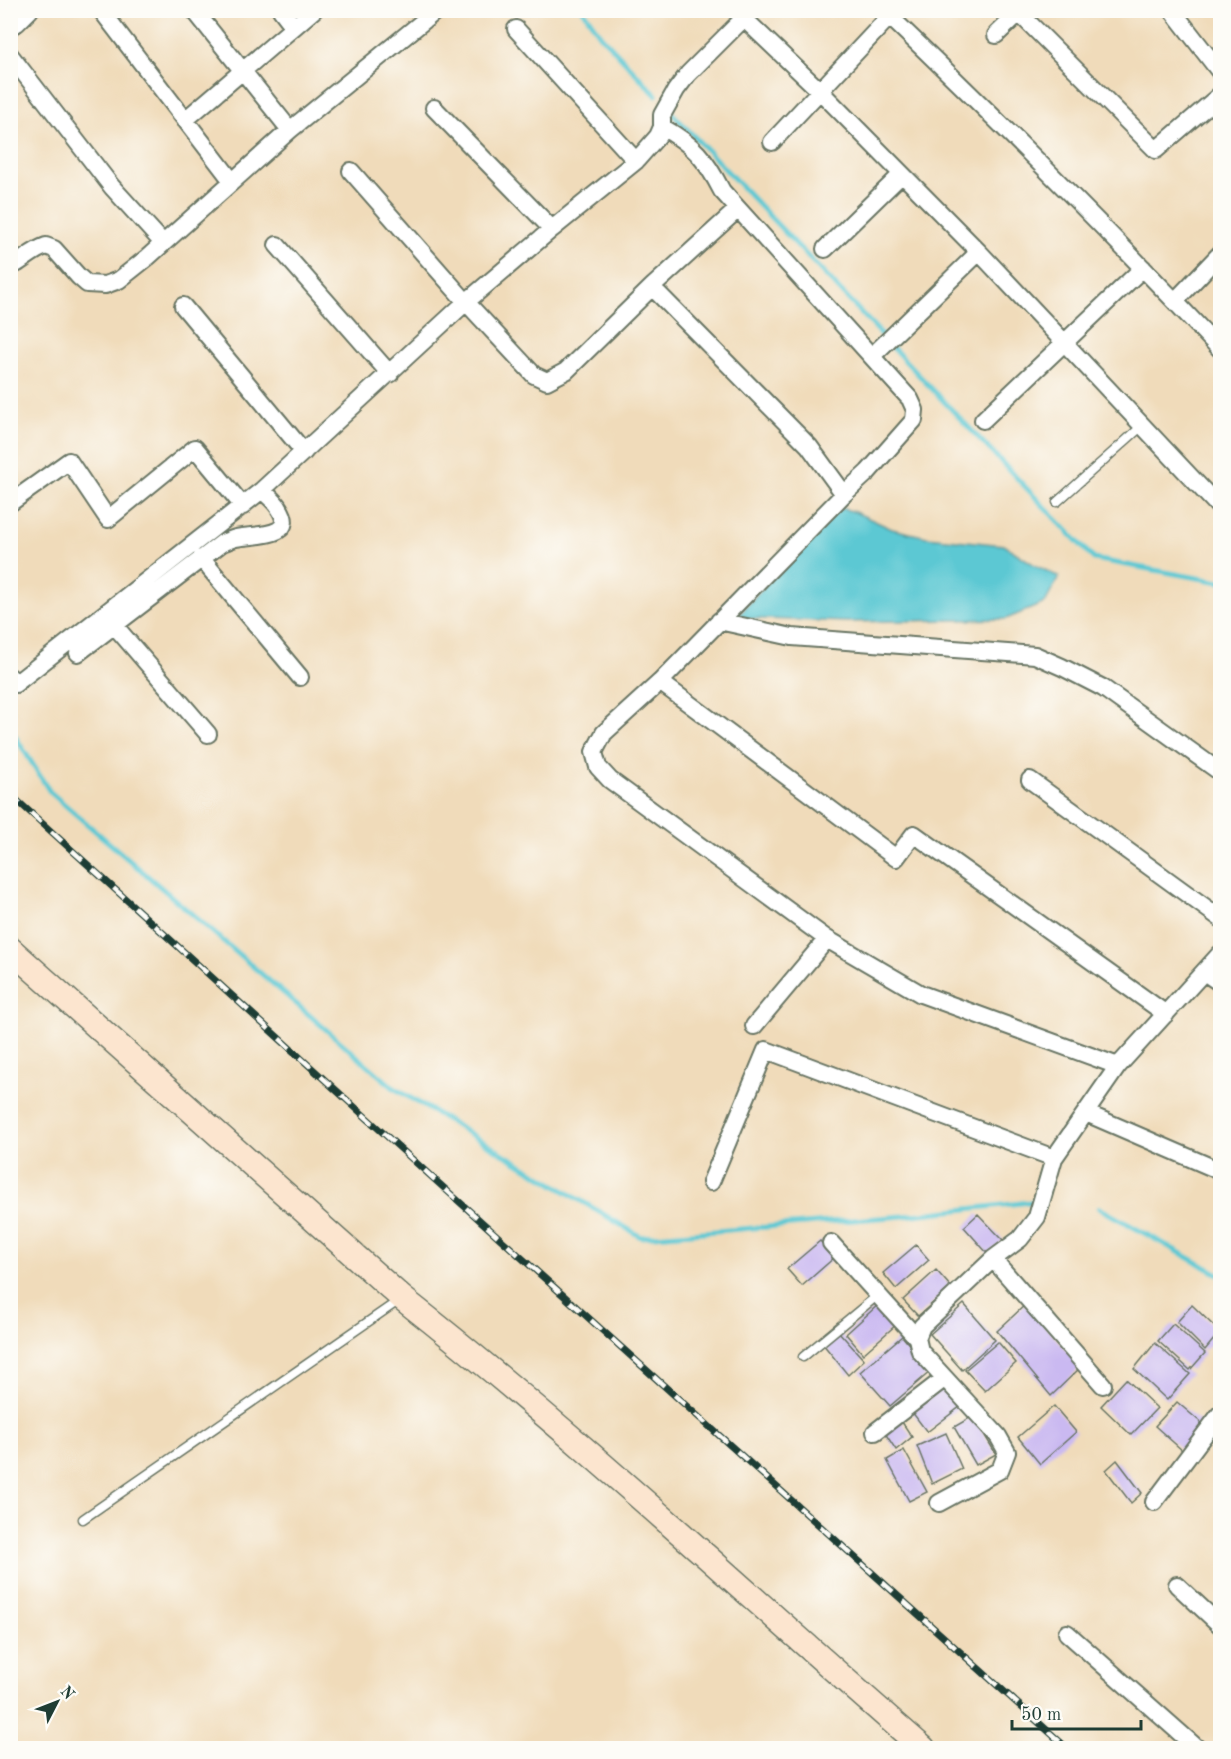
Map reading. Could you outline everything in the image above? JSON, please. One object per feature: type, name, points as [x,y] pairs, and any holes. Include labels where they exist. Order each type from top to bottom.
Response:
[{"type":"street","points":[[10,26],[17,23],[30,10]]},
{"type":"street","points":[[101,10],[232,181]]},
{"type":"street","points":[[195,10],[290,130]]},
{"type":"street","points":[[281,10],[294,27]]},
{"type":"street","points":[[185,120],[314,10]]},
{"type":"street","points":[[10,263],[16,264],[37,249],[46,246],[54,249],[87,284],[105,285],[119,280],[290,130],[437,10]]},
{"type":"street","points":[[1172,10],[1221,72]]},
{"type":"street","points":[[996,35],[1021,12],[1156,150],[1221,95]]},
{"type":"street","points":[[772,142],[886,14],[951,76],[1221,349]]},
{"type":"street","points":[[10,677],[15,684],[243,506],[390,374],[466,302],[636,161],[658,136],[662,127],[662,115],[676,90],[739,15],[819,90],[979,252],[1218,506]]},
{"type":"street","points":[[516,29],[636,161]]},
{"type":"street","points":[[10,55],[112,187],[163,243]]},
{"type":"street","points":[[434,108],[552,229]]},
{"type":"street","points":[[662,127],[693,147],[705,161],[722,191],[910,399],[915,410],[914,420],[868,472],[660,682],[604,733],[594,752],[598,767],[609,780],[826,939],[921,994],[1118,1066]]},
{"type":"street","points":[[351,171],[466,302],[534,375],[547,381],[566,371],[652,287],[738,209]]},
{"type":"street","points":[[825,249],[902,174]]},
{"type":"street","points":[[277,245],[390,374]]},
{"type":"street","points":[[872,356],[979,252]]},
{"type":"street","points":[[1175,302],[1221,254]]},
{"type":"street","points":[[983,420],[1143,268]]},
{"type":"street","points":[[652,287],[809,447],[844,494]]},
{"type":"street","points":[[183,306],[304,452]]},
{"type":"street","points":[[10,503],[69,461],[108,519],[195,448],[243,506]]},
{"type":"street","points":[[78,653],[222,543],[236,538],[273,534],[282,526],[284,518],[279,507],[262,490]]},
{"type":"street","points":[[201,558],[300,677]]},
{"type":"street","points":[[719,621],[792,637],[1035,655],[1103,688],[1221,772]]},
{"type":"street","points":[[114,625],[207,734]]},
{"type":"street","points":[[660,682],[896,858],[914,834],[1166,1014]]},
{"type":"street","points":[[1030,780],[1221,918]]},
{"type":"street","points":[[754,1026],[826,939]]},
{"type":"street","points":[[10,949],[402,1298],[583,1448],[923,1749]]},
{"type":"street","points":[[917,1338],[922,1326],[993,1259],[1020,1239],[1037,1217],[1054,1158],[1118,1066],[1221,954]]},
{"type":"street","points":[[1204,972],[1221,983]]},
{"type":"street","points":[[711,1182],[766,1050],[1054,1158]]},
{"type":"street","points":[[1086,1113],[1221,1171]]},
{"type":"street","points":[[831,1243],[917,1338],[920,1351],[998,1436],[1007,1452],[1000,1470],[939,1503]]},
{"type":"street","points":[[993,1259],[1103,1385]]},
{"type":"street","points":[[875,1432],[945,1378]]},
{"type":"street","points":[[1154,1502],[1221,1414]]},
{"type":"street","points":[[1177,1585],[1221,1625]]},
{"type":"street","points":[[1067,1633],[1197,1749]]},
{"type":"lane","points":[[1057,502],[1142,426]]},
{"type":"lane","points":[[803,1358],[878,1295]]},
{"type":"lane","points":[[83,1519],[402,1298]]},
{"type":"water","points":[[841,508],[892,529],[927,537],[1004,545],[1033,564],[1059,577],[1045,603],[1006,619],[848,622],[736,618],[793,554]]},
{"type":"building","points":[[978,1214],[1003,1240],[988,1254],[964,1227]]},
{"type":"building","points":[[820,1241],[835,1257],[802,1286],[787,1269]]},
{"type":"building","points":[[916,1245],[929,1260],[896,1289],[883,1273]]},
{"type":"building","points":[[936,1270],[951,1287],[918,1316],[903,1300]]},
{"type":"building","points":[[880,1303],[897,1324],[863,1354],[846,1334]]},
{"type":"building","points":[[964,1304],[995,1340],[962,1370],[930,1334]]},
{"type":"building","points":[[1026,1304],[1081,1367],[1051,1396],[997,1331]]},
{"type":"building","points":[[1192,1305],[1220,1332],[1205,1350],[1177,1322]]},
{"type":"building","points":[[1173,1324],[1205,1353],[1190,1370],[1158,1341]]},
{"type":"building","points":[[838,1331],[864,1360],[848,1375],[823,1344]]},
{"type":"building","points":[[902,1336],[931,1371],[890,1406],[860,1372]]},
{"type":"building","points":[[998,1342],[1016,1363],[985,1391],[965,1370]]},
{"type":"building","points":[[1155,1343],[1190,1374],[1167,1400],[1134,1369]]},
{"type":"building","points":[[1126,1379],[1157,1408],[1131,1435],[1101,1406]]},
{"type":"building","points":[[945,1386],[961,1406],[927,1432],[912,1412]]},
{"type":"building","points":[[1177,1402],[1205,1426],[1183,1451],[1155,1426]]},
{"type":"building","points":[[1054,1406],[1076,1432],[1040,1464],[1018,1437]]},
{"type":"building","points":[[973,1416],[996,1454],[976,1465],[954,1427]]},
{"type":"building","points":[[900,1419],[912,1437],[896,1450],[883,1430]]},
{"type":"building","points":[[946,1433],[962,1469],[932,1484],[917,1446]]},
{"type":"building","points":[[904,1450],[927,1492],[909,1501],[887,1460]]},
{"type":"building","points":[[1117,1460],[1142,1493],[1131,1503],[1106,1470]]},
{"type":"waterway","points":[[583,10],[601,36],[656,95]]},
{"type":"waterway","points":[[671,112],[883,336]]},
{"type":"waterway","points":[[893,348],[1094,559],[1220,582]]},
{"type":"waterway","points":[[10,728],[50,792],[394,1088],[641,1237],[903,1216],[1039,1201]]},
{"type":"waterway","points":[[1099,1208],[1220,1275]]},
{"type":"railway","points":[[10,794],[1067,1748]]}]
